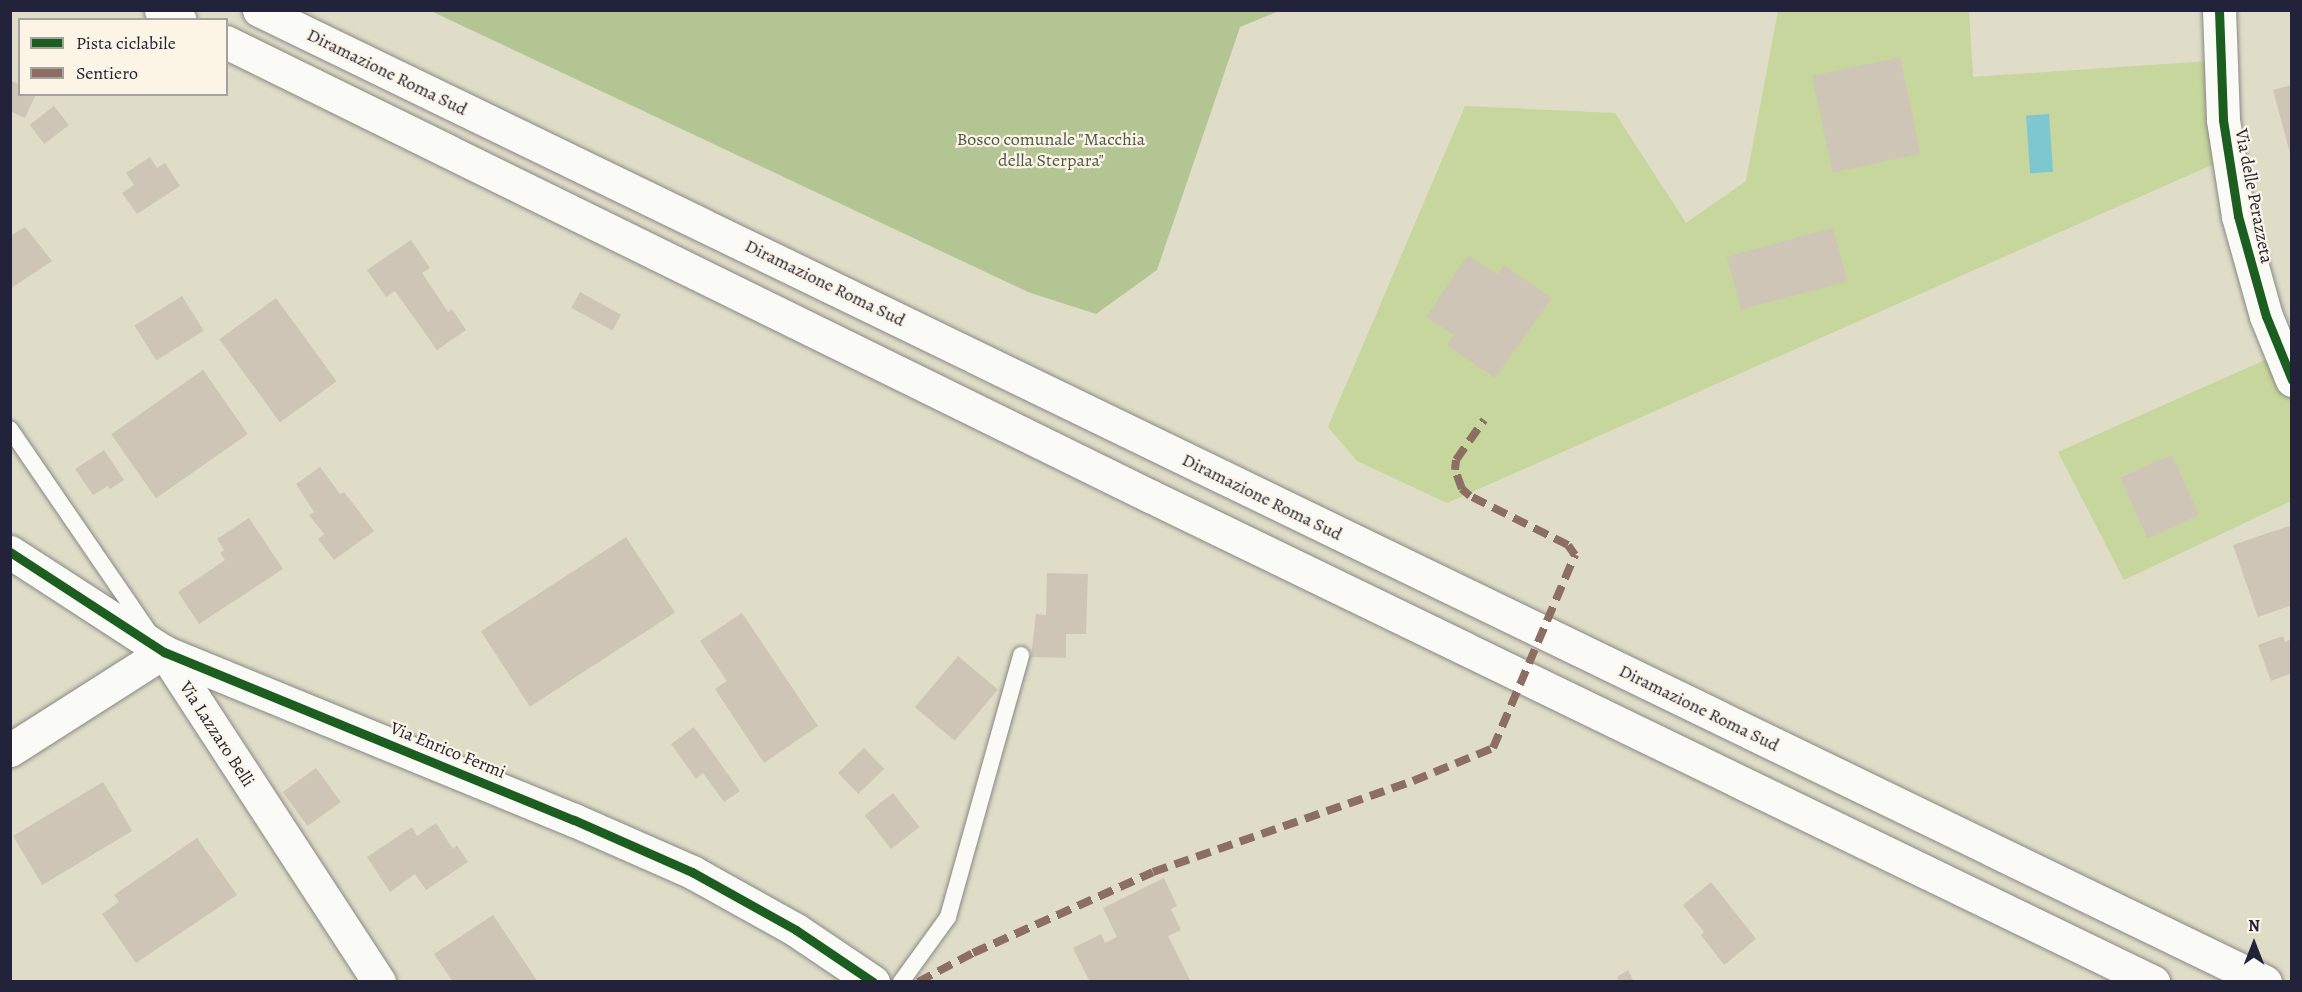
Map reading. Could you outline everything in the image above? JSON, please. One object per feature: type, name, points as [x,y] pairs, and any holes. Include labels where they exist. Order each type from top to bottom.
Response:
[{"type":"main road","points":[[162,10],[176,18]]},
{"type":"main road","name":"Diramazione Roma Sud","points":[[259,10],[2265,981]]},
{"type":"main road","name":"Via delle Perazzeta","points":[[2219,10],[2223,120],[2238,216],[2257,290],[2292,380]]},
{"type":"main road","points":[[228,43],[1140,491],[2153,981]]},
{"type":"main road","name":"Via Enrico Fermi","points":[[10,552],[164,652],[574,820],[692,872],[796,930],[873,981]]},
{"type":"main road","points":[[10,750],[164,652]]},
{"type":"main road","name":"Via Lazzaro Belli","points":[[164,652],[379,981]]},
{"type":"lane","name":"Via Lazzaro Belli","points":[[10,429],[164,652]]},
{"type":"lane","points":[[901,981],[948,917],[1021,655]]},
{"type":"green space","name":"Bosco comunale \"Macchia della Sterpara\"","points":[[1279,10],[1240,27],[1157,270],[1096,314],[1028,292],[431,11]]},
{"type":"green space","points":[[1778,11],[1969,11],[1973,77],[2209,61],[2214,164],[1447,503],[1357,461],[1328,427],[1465,106],[1615,113],[1686,223],[1746,181]]},
{"type":"green space","points":[[2274,356],[2291,399],[2291,501],[2124,580],[2058,452]],"holes":[[[2172,454],[2199,515],[2147,538],[2120,477]]]},
{"type":"water","points":[[2049,114],[2053,172],[2030,173],[2026,116]]},
{"type":"building","points":[[1900,57],[1921,154],[1833,173],[1812,76]]},
{"type":"building","points":[[10,80],[18,84],[18,96],[35,96],[25,118],[10,111]]},
{"type":"building","points":[[2292,85],[2292,157],[2291,157],[2273,90]]},
{"type":"building","points":[[54,106],[69,125],[44,144],[30,125]]},
{"type":"building","points":[[150,157],[157,168],[165,163],[180,186],[137,214],[122,193],[134,185],[126,173]]},
{"type":"building","points":[[25,227],[52,261],[10,289],[10,236]]},
{"type":"building","points":[[1833,228],[1847,281],[1741,310],[1727,256]]},
{"type":"building","points":[[411,240],[430,268],[422,273],[448,312],[452,309],[466,330],[437,350],[395,291],[386,297],[367,270]]},
{"type":"building","points":[[1468,255],[1497,274],[1504,265],[1552,298],[1495,378],[1447,345],[1454,335],[1426,317]]},
{"type":"building","points":[[580,292],[621,315],[612,331],[571,308]]},
{"type":"building","points":[[182,296],[204,331],[156,360],[135,326]]},
{"type":"building","points":[[276,298],[337,381],[280,422],[219,339]]},
{"type":"building","points":[[203,370],[248,434],[156,498],[111,434]]},
{"type":"building","points":[[104,450],[124,480],[110,489],[108,486],[93,495],[75,469]]},
{"type":"building","points":[[2172,454],[2199,515],[2147,538],[2120,477]]},
{"type":"building","points":[[320,467],[340,494],[344,492],[374,531],[334,560],[318,539],[324,534],[309,515],[314,512],[296,484]]},
{"type":"building","points":[[249,518],[283,569],[199,624],[178,592],[225,560],[220,553],[224,550],[217,539]]},
{"type":"building","points":[[2292,525],[2292,605],[2258,617],[2233,545]]},
{"type":"building","points":[[626,537],[675,612],[530,707],[481,631]]},
{"type":"building","points":[[1047,573],[1088,574],[1086,634],[1066,634],[1066,658],[1031,657],[1036,614],[1046,615]]},
{"type":"building","points":[[742,613],[818,726],[764,763],[715,689],[727,681],[700,641]]},
{"type":"building","points":[[2283,636],[2285,642],[2292,639],[2292,673],[2271,681],[2258,645]]},
{"type":"building","points":[[958,656],[998,689],[955,741],[915,707]]},
{"type":"building","points":[[694,727],[740,791],[724,802],[703,773],[696,779],[671,744]]},
{"type":"building","points":[[864,748],[884,769],[858,794],[838,773]]},
{"type":"building","points":[[316,768],[341,802],[308,826],[283,792]]},
{"type":"building","points":[[103,782],[132,831],[42,885],[13,836]]},
{"type":"building","points":[[893,793],[919,827],[891,849],[865,815]]},
{"type":"building","points":[[436,823],[453,849],[457,845],[468,862],[426,890],[415,874],[390,892],[367,857],[412,827],[417,836]]},
{"type":"building","points":[[197,838],[237,895],[136,963],[102,914],[119,902],[114,895]]},
{"type":"building","points":[[1164,878],[1177,906],[1171,909],[1181,930],[1168,936],[1191,982],[1090,982],[1073,948],[1101,934],[1105,943],[1117,937],[1103,908]]},
{"type":"building","points":[[1711,882],[1756,939],[1724,965],[1701,935],[1704,932],[1683,905]]},
{"type":"building","points":[[493,915],[538,982],[453,982],[434,954]]},
{"type":"building","points":[[1628,970],[1634,982],[1619,982],[1617,977]]},
{"type":"marked path","points":[[918,982],[973,953],[1153,872],[1413,781],[1493,748],[1575,555],[1568,545],[1470,496],[1462,489],[1455,470],[1456,460],[1484,420]]},
{"type":"cycle path","points":[[2219,10],[2223,120],[2238,216],[2266,316],[2292,380]]},
{"type":"cycle path","points":[[10,552],[164,652],[574,820],[692,872],[796,930],[873,982]]}]
